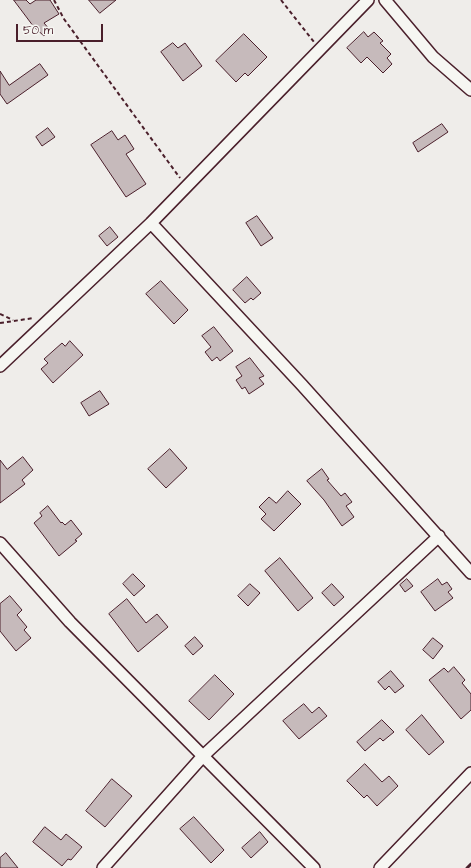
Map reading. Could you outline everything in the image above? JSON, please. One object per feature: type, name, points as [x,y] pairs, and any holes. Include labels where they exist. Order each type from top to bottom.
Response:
[{"type":"street","points":[[0,366],[151,223],[368,0]]},
{"type":"street","points":[[385,0],[433,57],[471,90]]},
{"type":"street","points":[[151,223],[302,385],[471,573]]},
{"type":"street","points":[[103,868],[203,756],[439,536]]},
{"type":"street","points":[[0,543],[70,622],[314,868]]},
{"type":"street","points":[[380,868],[471,773]]},
{"type":"path","points":[[54,0],[64,19],[187,187]]},
{"type":"path","points":[[281,0],[320,50]]},
{"type":"path","points":[[0,314],[14,321],[0,323]]},
{"type":"building","points":[[14,0],[26,0],[30,4],[36,0],[50,0],[59,14],[44,23],[50,30],[44,36],[34,27]]},
{"type":"building","points":[[89,0],[116,0],[100,13]]},
{"type":"building","points":[[364,32],[368,37],[374,32],[383,41],[380,43],[391,54],[387,58],[392,64],[383,73],[367,57],[361,63],[347,48]]},
{"type":"building","points":[[244,34],[267,57],[248,76],[245,73],[236,82],[216,61]]},
{"type":"building","points":[[173,43],[178,48],[185,43],[202,66],[183,81],[161,52]]},
{"type":"building","points":[[40,64],[48,75],[7,104],[0,94],[0,71],[9,85]]},
{"type":"building","points":[[442,124],[448,132],[418,152],[413,143]]},
{"type":"building","points":[[48,128],[55,137],[42,146],[36,137]]},
{"type":"building","points":[[112,131],[118,140],[125,135],[134,149],[126,154],[146,184],[126,197],[91,145]]},
{"type":"building","points":[[257,216],[273,238],[261,246],[246,223]]},
{"type":"building","points":[[110,227],[118,237],[107,246],[99,236]]},
{"type":"building","points":[[247,277],[261,293],[253,300],[251,298],[245,303],[233,290]]},
{"type":"building","points":[[161,281],[188,310],[174,324],[146,294]]},
{"type":"building","points":[[214,327],[233,351],[220,361],[217,357],[212,361],[205,352],[211,347],[202,336]]},
{"type":"building","points":[[70,341],[83,355],[53,383],[41,369],[48,363],[44,359],[62,343],[65,346]]},
{"type":"building","points":[[250,358],[264,376],[259,378],[264,384],[249,394],[245,387],[242,389],[236,380],[242,376],[236,367]]},
{"type":"building","points":[[100,391],[109,404],[89,416],[81,403]]},
{"type":"building","points":[[170,449],[187,468],[166,488],[148,469]]},
{"type":"building","points":[[23,457],[33,470],[22,480],[25,484],[0,503],[0,460],[7,469]]},
{"type":"building","points":[[322,469],[329,479],[327,480],[341,496],[345,493],[352,502],[346,506],[354,517],[342,526],[324,500],[307,481]]},
{"type":"building","points":[[288,491],[301,504],[274,531],[261,519],[266,514],[259,507],[269,497],[276,503]]},
{"type":"building","points":[[48,506],[61,523],[62,522],[65,525],[71,520],[82,534],[75,540],[77,541],[59,556],[34,523],[42,516],[40,513]]},
{"type":"building","points":[[280,558],[313,598],[298,611],[265,571]]},
{"type":"building","points":[[133,574],[145,586],[134,596],[123,584]]},
{"type":"building","points":[[407,579],[413,586],[405,592],[400,585]]},
{"type":"building","points":[[438,579],[442,585],[447,582],[452,589],[448,592],[453,598],[435,611],[421,592]]},
{"type":"building","points":[[250,584],[260,593],[248,606],[238,596]]},
{"type":"building","points":[[332,584],[344,597],[334,606],[322,593]]},
{"type":"building","points":[[10,596],[22,610],[17,615],[27,627],[24,630],[31,638],[16,651],[0,631],[0,604]]},
{"type":"building","points":[[127,599],[146,623],[157,614],[168,627],[138,652],[109,614]]},
{"type":"building","points":[[195,637],[203,646],[193,655],[185,646]]},
{"type":"building","points":[[433,638],[443,646],[433,659],[423,650]]},
{"type":"building","points":[[454,667],[465,680],[462,683],[471,694],[471,710],[461,719],[429,680],[444,668],[448,672]]},
{"type":"building","points":[[391,671],[404,686],[395,693],[389,686],[385,690],[378,682]]},
{"type":"building","points":[[215,675],[234,694],[209,720],[189,701]]},
{"type":"building","points":[[304,704],[312,713],[319,707],[327,716],[299,739],[283,721]]},
{"type":"building","points":[[422,715],[444,742],[429,755],[406,730]]},
{"type":"building","points":[[382,720],[394,732],[383,741],[380,738],[365,751],[357,742]]},
{"type":"building","points":[[365,764],[382,782],[389,776],[398,786],[377,806],[367,795],[364,798],[347,781]]},
{"type":"building","points":[[112,779],[132,796],[105,827],[86,811]]},
{"type":"building","points":[[194,817],[224,850],[211,863],[180,829]]},
{"type":"building","points":[[45,827],[61,840],[66,834],[82,847],[71,860],[68,859],[62,866],[33,842]]},
{"type":"building","points":[[260,832],[268,842],[251,858],[242,848]]},
{"type":"building","points":[[6,853],[18,868],[0,868],[0,858]]},
{"type":"railway","points":[[467,868],[471,864]]}]
